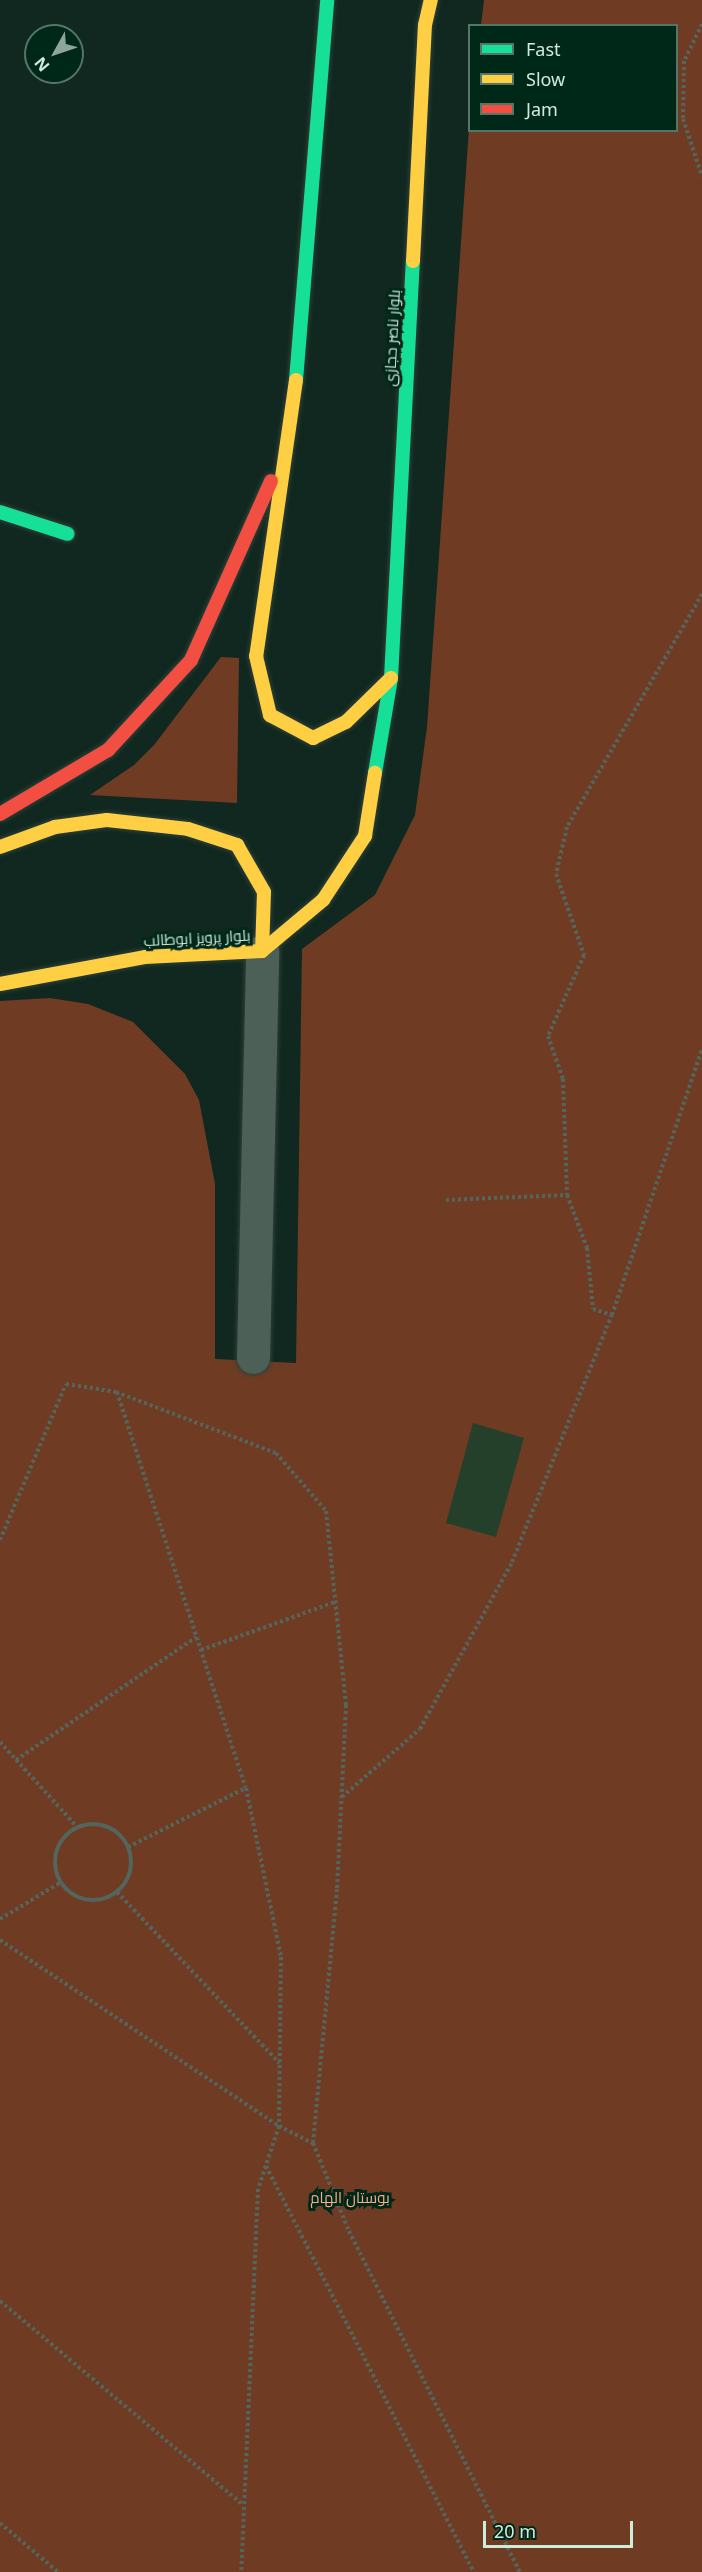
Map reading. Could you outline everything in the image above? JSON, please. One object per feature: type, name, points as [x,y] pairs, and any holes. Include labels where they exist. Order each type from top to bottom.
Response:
[{"type":"main road","points":[[327,0],[292,430],[256,656],[270,715],[313,738],[346,722],[391,678]]},
{"type":"main road","name":"بلوار ناصر حجازی","points":[[391,678],[425,25],[431,0]]},
{"type":"main road","points":[[0,814],[108,750],[191,660],[221,601],[292,430]]},
{"type":"main road","points":[[0,512],[68,534]]},
{"type":"main road","name":"بلوار پرویز ابوطالب","points":[[0,984],[145,957],[261,951],[323,900],[365,836],[391,678]]},
{"type":"main road","points":[[0,847],[56,827],[107,820],[188,830],[237,845],[264,892],[261,951]]},
{"type":"street","points":[[252,1357],[261,951]]},
{"type":"path","points":[[702,24],[684,61],[683,107],[702,176]]},
{"type":"path","points":[[612,1315],[592,1309],[587,1248],[567,1196],[563,1079],[548,1036],[584,955],[556,874],[567,827],[702,594]]},
{"type":"path","points":[[341,1797],[420,1729],[512,1562],[612,1315],[702,1049]]},
{"type":"path","points":[[446,1200],[567,1196]]},
{"type":"path","points":[[0,1540],[66,1384],[116,1392],[276,1452],[326,1511],[346,1705],[341,1797],[313,2142],[349,2231],[519,2572]]},
{"type":"path","points":[[116,1392],[246,1788],[281,1957],[279,2126],[258,2189],[241,2572]]},
{"type":"path","points":[[201,1650],[335,1602]]},
{"type":"path","points":[[16,1760],[196,1637]]},
{"type":"path","points":[[0,1742],[77,1827]]},
{"type":"path","points":[[128,1847],[246,1788]]},
{"type":"path","points":[[100,1824],[121,1836],[128,1847],[130,1872],[117,1892],[93,1900],[69,1891],[61,1882],[56,1870],[58,1845],[77,1827],[100,1824]]},
{"type":"path","points":[[0,1919],[61,1882]]},
{"type":"path","points":[[117,1892],[280,2064]]},
{"type":"path","points":[[0,1940],[279,2126],[313,2142]]},
{"type":"path","points":[[265,2166],[474,2572]]},
{"type":"path","points":[[0,2301],[244,2505]]},
{"type":"path","points":[[0,2523],[58,2572]]},
{"type":"green space","name":"بوستان الهام","points":[[484,0],[702,0],[702,2572],[0,2572],[0,1001],[50,998],[88,1004],[133,1022],[185,1074],[199,1100],[215,1184],[215,1359],[296,1363],[302,949],[375,895],[415,815],[427,727],[469,132],[678,132],[678,24],[481,24]]},
{"type":"green space","points":[[221,657],[239,658],[237,803],[90,795],[134,765],[154,745]]},
{"type":"building","points":[[473,1423],[524,1438],[496,1537],[446,1523]]},
{"type":"traffic: fast","points":[[296,380],[327,0]]},
{"type":"traffic: fast","points":[[375,773],[391,678],[413,261]]},
{"type":"traffic: fast","points":[[0,512],[68,534]]},
{"type":"traffic: slow","points":[[413,261],[425,25],[431,0]]},
{"type":"traffic: slow","points":[[296,380],[256,656],[270,715],[313,738],[346,722],[391,678]]},
{"type":"traffic: slow","points":[[0,984],[145,957],[262,951],[323,900],[365,836],[375,773]]},
{"type":"traffic: slow","points":[[0,847],[55,827],[107,820],[188,829],[237,845],[264,892],[262,951]]},
{"type":"traffic: jam","points":[[0,814],[108,750],[191,660],[271,481]]}]
